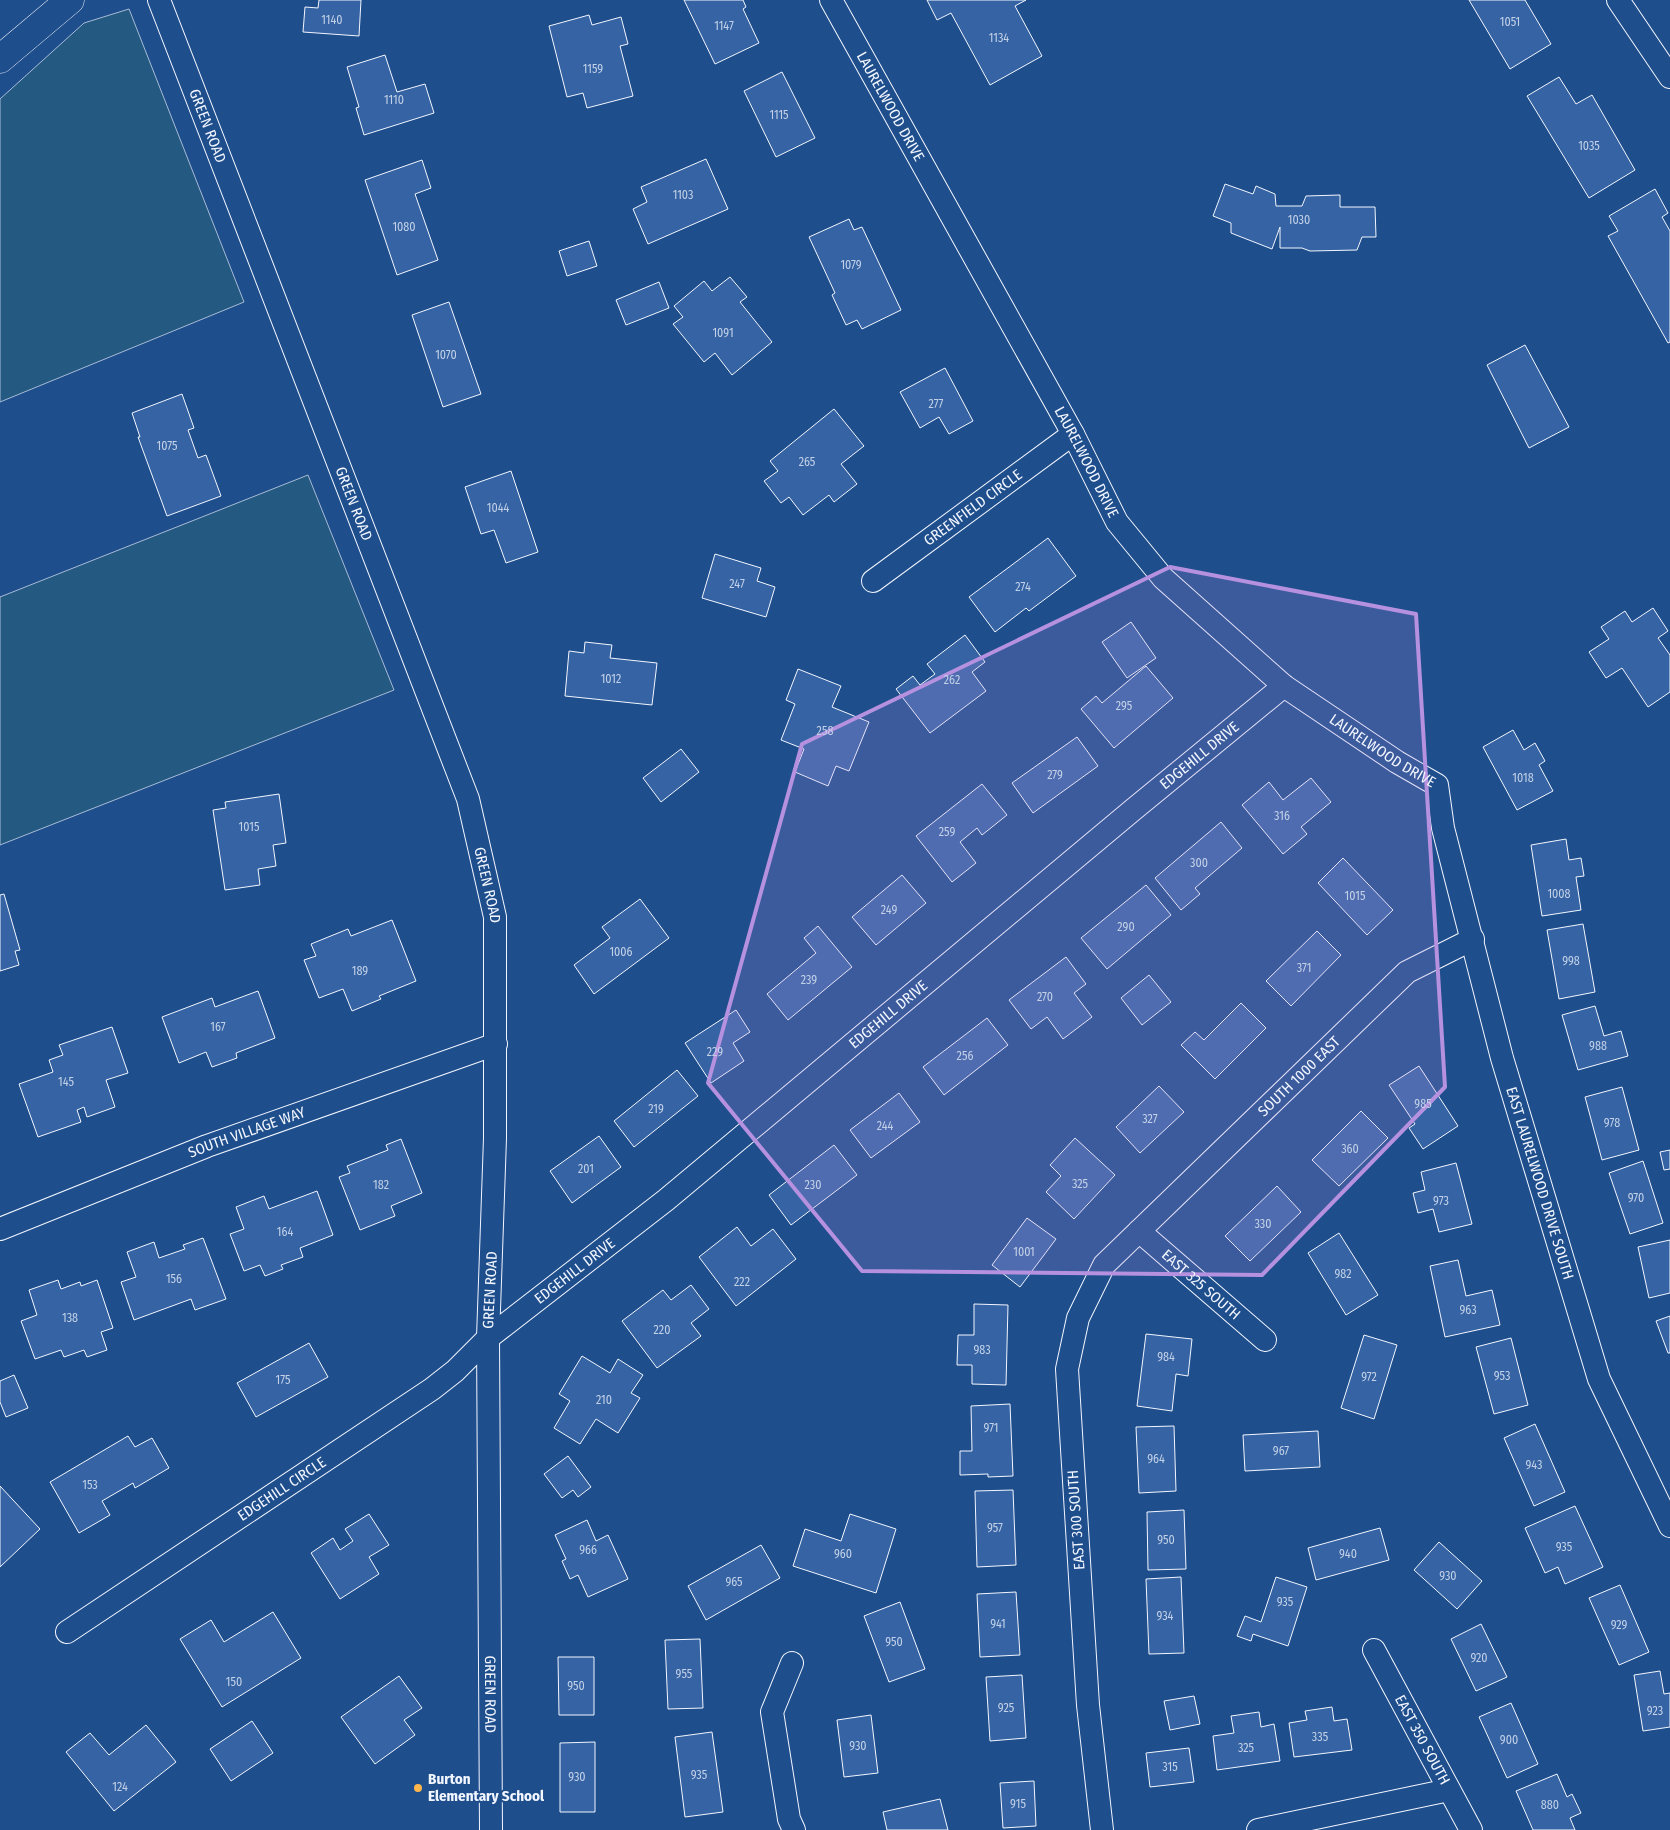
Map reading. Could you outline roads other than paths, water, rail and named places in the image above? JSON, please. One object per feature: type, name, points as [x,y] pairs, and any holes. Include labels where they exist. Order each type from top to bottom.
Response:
[{"type":"street","points":[[0,59],[70,0]]},
{"type":"street","name":"GREEN ROAD","points":[[159,0],[468,799],[495,917],[496,1044],[488,1338],[491,1830]]},
{"type":"street","name":"LAURELWOOD DRIVE","points":[[831,0],[1073,434],[1117,522],[1163,578],[1284,686],[1397,762],[1437,786],[1443,828]]},
{"type":"street","points":[[1618,0],[1670,77]]},
{"type":"street","name":"GREENFIELD CIRCLE","points":[[872,581],[1073,434]]},
{"type":"street","name":"EDGEHILL DRIVE","points":[[488,1338],[666,1200],[1284,686]]},
{"type":"street","name":"EAST LAURELWOOD DRIVE SOUTH","points":[[1443,828],[1502,1058],[1599,1379],[1670,1526]]},
{"type":"street","name":"SOUTH 1000 EAST","points":[[1139,1231],[1407,972],[1473,939]]},
{"type":"street","name":"SOUTH VILLAGE WAY","points":[[0,1229],[207,1146],[496,1044]]},
{"type":"street","name":"EAST 325 SOUTH","points":[[1139,1231],[1265,1340]]},
{"type":"street","name":"EAST 300 SOUTH","points":[[1102,1830],[1088,1705],[1066,1368],[1078,1318],[1104,1265],[1139,1231]]},
{"type":"street","name":"EDGEHILL CIRCLE","points":[[67,1632],[432,1389],[455,1371],[488,1338]]},
{"type":"street","name":"EAST 350 SOUTH","points":[[1374,1650],[1471,1830]]},
{"type":"street","points":[[792,1663],[772,1712],[789,1819],[794,1830]]},
{"type":"street","points":[[1258,1830],[1449,1790]]},
{"type":"place","name":"Burton Elementary School","points":[[418,1788]]}]
